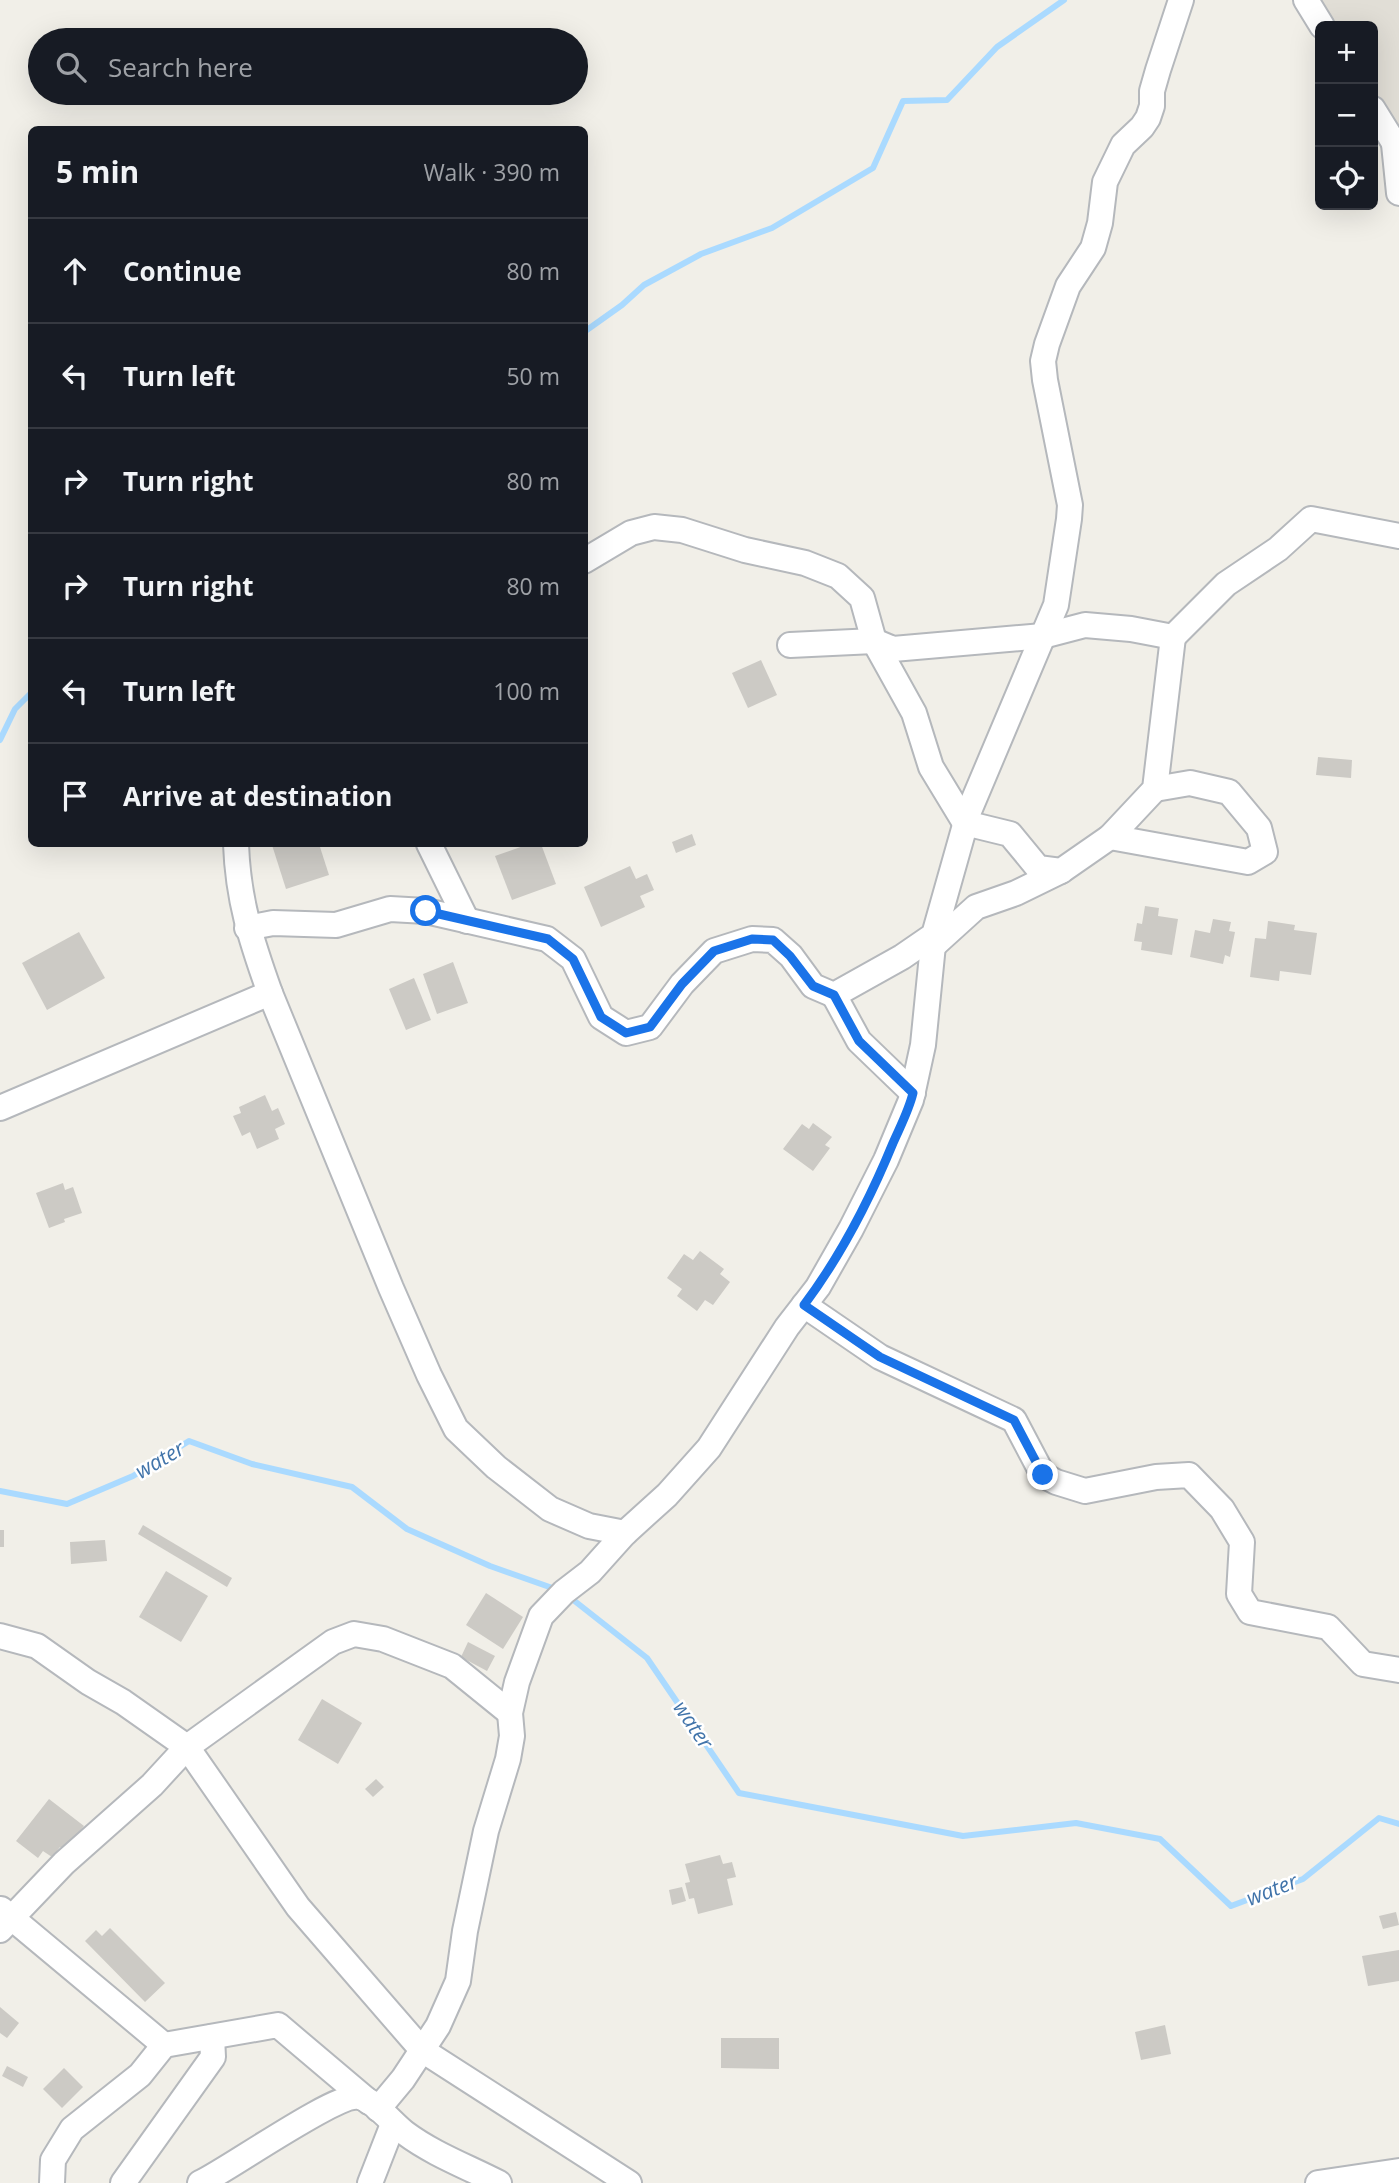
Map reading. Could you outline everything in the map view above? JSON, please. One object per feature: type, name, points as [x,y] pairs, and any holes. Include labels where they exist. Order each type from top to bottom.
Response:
[{"type":"street","points":[[370,2183],[380,2112],[438,2026],[458,1981],[465,1931],[486,1831],[508,1759],[512,1736],[510,1713],[517,1682],[541,1616],[564,1592],[590,1572],[625,1533],[667,1495],[709,1448],[787,1327],[818,1287],[872,1189],[913,1093],[923,1045],[934,941],[965,823],[1056,605],[1070,505],[1043,361],[1068,286],[1093,248],[1100,223],[1105,182],[1124,145],[1148,118],[1152,106],[1152,91],[1181,0]]},
{"type":"street","points":[[1306,0],[1319,21]]},
{"type":"street","points":[[1378,117],[1397,147],[1399,193]]},
{"type":"street","points":[[1156,789],[1173,637],[1226,584],[1278,550],[1311,519],[1399,536]]},
{"type":"street","points":[[588,560],[631,533],[654,527],[682,530],[746,550],[805,563],[838,576],[862,598],[874,641],[914,713],[931,767],[965,823],[1010,834],[1038,868],[1061,871]]},
{"type":"street","points":[[790,645],[874,641],[893,649],[1043,636],[1085,625],[1131,629],[1173,637]]},
{"type":"street","points":[[1161,737],[1175,767],[1190,783]]},
{"type":"street","points":[[834,995],[934,941],[976,907],[1016,893],[1061,871],[1110,837],[1156,789],[1190,783],[1229,792],[1259,828],[1265,852],[1248,862],[1110,837]]},
{"type":"street","points":[[236,847],[237,875],[247,928],[270,993],[391,1288],[456,1429],[496,1467],[550,1509],[589,1526],[625,1533]]},
{"type":"street","points":[[430,847],[467,921]]},
{"type":"street","points":[[247,928],[274,923],[336,925],[390,909],[426,911],[548,939],[573,959],[601,1017],[626,1033],[650,1027],[682,984],[714,951],[752,939],[773,940],[790,956],[813,986],[834,995],[859,1041],[913,1093]]},
{"type":"street","points":[[0,1108],[270,993]]},
{"type":"street","points":[[804,1305],[880,1357],[1014,1420],[1043,1475],[1056,1482],[1085,1490],[1156,1477],[1189,1475],[1222,1509],[1242,1542],[1238,1594],[1250,1612],[1328,1627],[1363,1664],[1399,1670]]},
{"type":"street","points":[[164,2045],[4,1919],[152,1785],[187,1747],[333,1642],[354,1634],[383,1639],[452,1666],[510,1713]]},
{"type":"street","points":[[0,1636],[37,1646],[187,1747],[298,1907],[422,2050],[629,2183]]},
{"type":"street","points":[[52,2183],[53,2161],[72,2130],[140,2074],[164,2045],[278,2025],[417,2142],[499,2183]]},
{"type":"street","points":[[123,2183],[213,2057],[212,2037]]},
{"type":"street","points":[[200,2183],[345,2099],[358,2096],[380,2112]]},
{"type":"street","points":[[1318,2183],[1399,2171]]},
{"type":"shaded area","points":[[1309,0],[1399,0],[1399,168],[1378,128],[1378,21],[1320,21]]},
{"type":"building","points":[[761,660],[777,695],[748,708],[732,673]]},
{"type":"building","points":[[1318,757],[1352,760],[1351,778],[1316,775]]},
{"type":"building","points":[[692,834],[696,845],[676,853],[672,842]]},
{"type":"building","points":[[273,847],[320,847],[329,875],[286,889]]},
{"type":"building","points":[[520,847],[542,847],[556,884],[512,900],[495,856]]},
{"type":"building","points":[[630,866],[636,879],[647,874],[654,890],[640,896],[645,907],[601,927],[584,887]]},
{"type":"building","points":[[1145,906],[1159,908],[1158,916],[1178,919],[1172,955],[1141,950],[1142,942],[1134,941],[1137,923],[1142,924]]},
{"type":"building","points":[[1213,919],[1231,922],[1229,931],[1235,932],[1230,957],[1225,955],[1223,964],[1190,957],[1195,930],[1210,933]]},
{"type":"building","points":[[1268,921],[1295,925],[1294,930],[1317,933],[1311,975],[1280,971],[1279,981],[1250,977],[1255,938],[1266,939]]},
{"type":"building","points":[[79,932],[105,978],[47,1010],[22,963]]},
{"type":"building","points":[[453,962],[468,1003],[437,1014],[423,974]]},
{"type":"building","points":[[414,978],[431,1020],[406,1030],[389,989]]},
{"type":"building","points":[[265,1095],[272,1111],[278,1108],[285,1124],[275,1129],[279,1139],[257,1149],[250,1132],[242,1136],[233,1116],[241,1113],[239,1107]]},
{"type":"building","points":[[813,1123],[832,1137],[825,1145],[830,1148],[813,1171],[783,1149],[802,1124],[809,1129]]},
{"type":"building","points":[[63,1183],[65,1190],[73,1187],[82,1213],[49,1228],[36,1193]]},
{"type":"building","points":[[700,1251],[724,1269],[720,1274],[730,1282],[713,1305],[705,1300],[697,1311],[677,1296],[682,1289],[667,1278],[684,1254],[693,1260]]},
{"type":"building","points":[[143,1525],[232,1578],[227,1587],[138,1534]]},
{"type":"building","points":[[0,1530],[4,1530],[4,1547],[0,1547]]},
{"type":"building","points":[[105,1540],[107,1561],[71,1564],[70,1542]]},
{"type":"building","points":[[166,1571],[208,1596],[181,1642],[139,1617]]},
{"type":"building","points":[[486,1593],[523,1617],[503,1649],[466,1625]]},
{"type":"building","points":[[468,1642],[495,1656],[487,1671],[461,1657]]},
{"type":"building","points":[[322,1699],[362,1723],[338,1764],[298,1740]]},
{"type":"building","points":[[376,1779],[384,1787],[373,1797],[365,1789]]},
{"type":"building","points":[[49,1799],[84,1826],[65,1851],[60,1847],[52,1857],[43,1851],[38,1858],[16,1841]]},
{"type":"building","points":[[720,1855],[723,1864],[732,1862],[736,1877],[727,1879],[733,1905],[698,1914],[694,1898],[689,1899],[685,1883],[690,1882],[685,1864]]},
{"type":"building","points":[[682,1887],[686,1901],[672,1905],[669,1890]]},
{"type":"building","points":[[1396,1912],[1399,1925],[1383,1929],[1379,1916]]},
{"type":"building","points":[[110,1928],[165,1983],[145,2002],[85,1941],[96,1930],[102,1936]]},
{"type":"building","points":[[1399,1950],[1399,1981],[1368,1986],[1362,1956]]},
{"type":"building","points":[[0,2007],[19,2023],[7,2038],[0,2033]]},
{"type":"building","points":[[1165,2025],[1171,2054],[1141,2060],[1135,2032]]},
{"type":"building","points":[[721,2038],[779,2038],[779,2069],[721,2068]]},
{"type":"building","points":[[7,2066],[28,2077],[23,2087],[2,2076]]},
{"type":"building","points":[[64,2068],[83,2087],[62,2108],[43,2089]]},
{"type":"waterway","points":[[588,329],[644,285],[701,254],[772,228],[873,168],[903,101],[947,100],[997,47],[1064,0]]},
{"type":"waterway","points":[[0,740],[15,709],[28,696]]},
{"type":"waterway","name":"water","points":[[0,1491],[67,1504],[133,1476],[189,1441],[252,1464],[352,1487],[407,1529],[490,1566],[558,1590]]},
{"type":"waterway","name":"water","points":[[567,1595],[647,1658],[739,1793],[963,1836],[1076,1823],[1160,1839],[1231,1906],[1303,1879],[1379,1818],[1399,1824]]},
{"type":"route","points":[[426,911],[548,939],[573,959],[601,1017],[626,1033],[650,1027],[682,984],[714,951],[752,939],[773,940],[790,956],[813,986],[834,995],[859,1041],[913,1093],[872,1189],[818,1287],[804,1305],[880,1357],[1014,1420],[1043,1475]]}]
